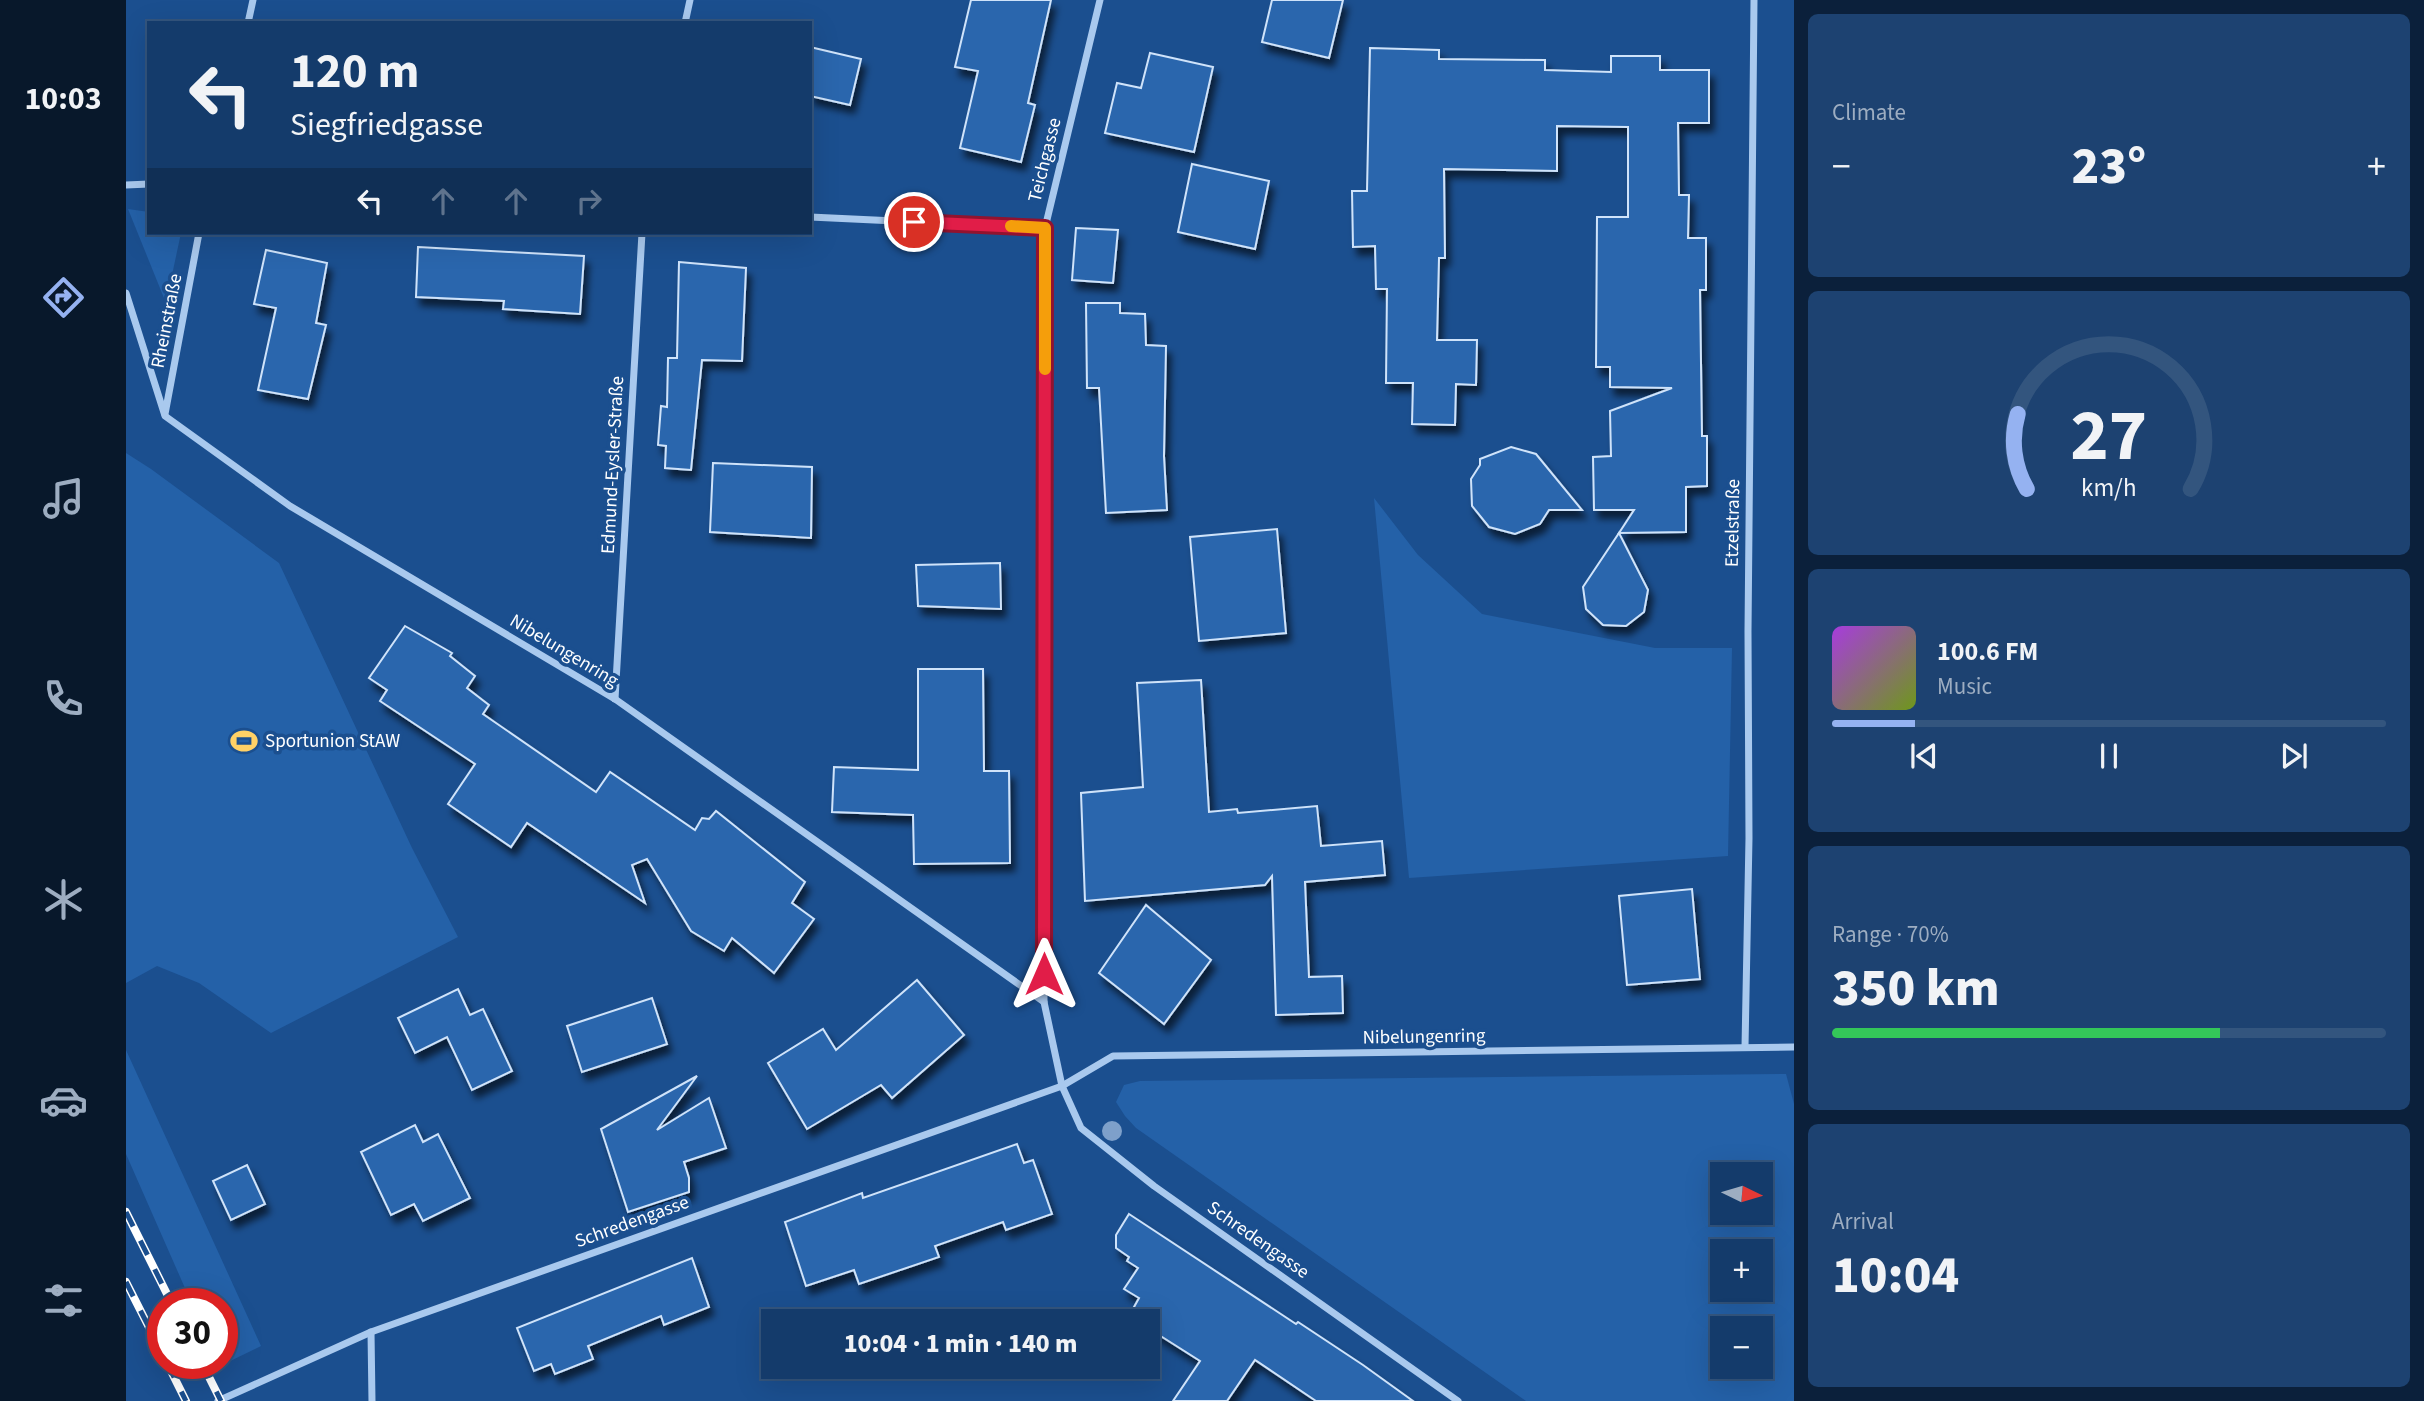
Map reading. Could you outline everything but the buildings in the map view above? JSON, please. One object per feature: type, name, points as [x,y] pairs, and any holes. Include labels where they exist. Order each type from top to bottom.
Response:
[{"type":"street","points":[[248,21],[253,0]]},
{"type":"street","points":[[686,21],[691,0]]},
{"type":"street","name":"Teichgasse","points":[[1044,1002],[1045,228],[1100,0]]},
{"type":"street","name":"Etzelstraße","points":[[1745,1047],[1749,838],[1748,632],[1754,0]]},
{"type":"street","points":[[126,184],[147,184]]},
{"type":"street","points":[[812,217],[1045,228]]},
{"type":"street","name":"Rheinstraße","points":[[165,416],[199,235]]},
{"type":"street","name":"Edmund-Eysler-Straße","points":[[615,699],[642,235]]},
{"type":"street","points":[[126,293],[165,416]]},
{"type":"street","name":"Nibelungenring","points":[[165,416],[290,506],[615,699],[1044,1002]]},
{"type":"street","name":"Schredengasse","points":[[1044,1002],[1062,1086],[1081,1128],[1154,1186],[1458,1401]]},
{"type":"street","name":"Nibelungenring","points":[[1062,1086],[1113,1056],[1794,1047]]},
{"type":"street","name":"Schredengasse","points":[[218,1401],[371,1332],[1062,1086]]},
{"type":"street","points":[[371,1332],[372,1401]]},
{"type":"shaded area","points":[[128,209],[147,212],[147,235],[181,235],[166,303]]},
{"type":"shaded area","name":"Sportunion StAW","points":[[126,453],[279,563],[412,848],[458,937],[271,1033],[199,983],[157,966],[126,983]]},
{"type":"shaded area","points":[[1374,498],[1418,555],[1482,614],[1655,648],[1732,648],[1728,856],[1409,878]]},
{"type":"shaded area","points":[[126,1050],[235,1288],[185,1288],[126,1154]]},
{"type":"shaded area","points":[[1786,1074],[1794,1104],[1794,1401],[1526,1401],[1136,1128],[1116,1102],[1124,1085],[1140,1081]]},
{"type":"shaded area","points":[[238,1296],[261,1346],[238,1357]]},
{"type":"railway","points":[[126,1212],[164,1288]]},
{"type":"railway","points":[[126,1282],[147,1323]]},
{"type":"railway","points":[[175,1379],[186,1401]]},
{"type":"railway","points":[[210,1379],[221,1401]]},
{"type":"slow traffic","points":[[1011,226],[1045,228],[1045,369]]},
{"type":"place","name":"Sportunion StAW","points":[[244,741]]},
{"type":"route","points":[[914,222],[1045,228],[1044,974]]}]
